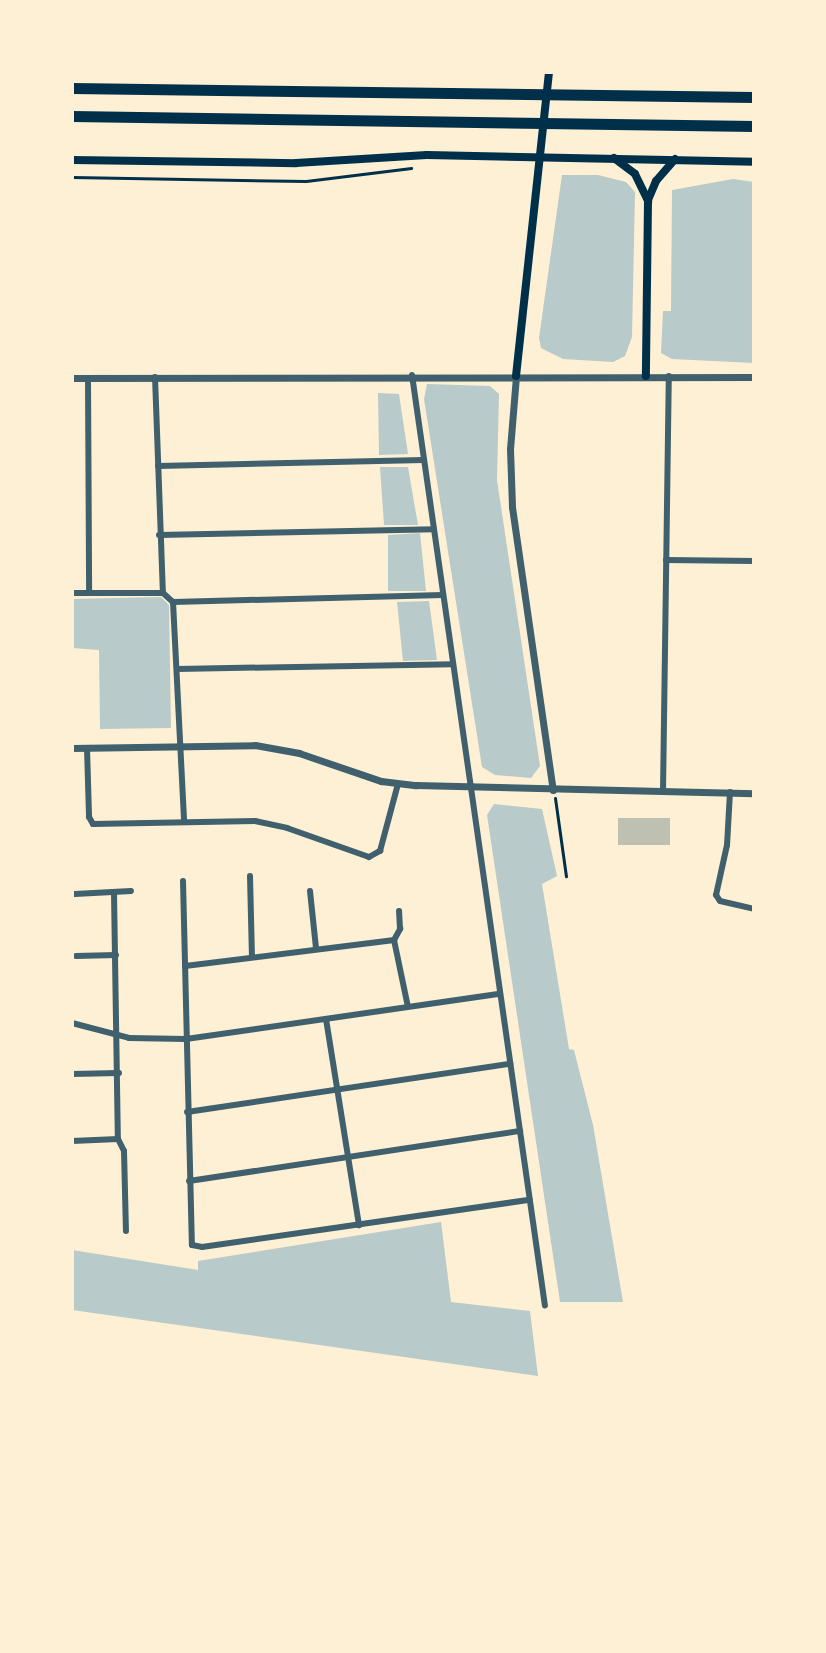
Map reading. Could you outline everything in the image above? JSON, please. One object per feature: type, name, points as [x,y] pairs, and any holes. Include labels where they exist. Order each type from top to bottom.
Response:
[{"type":"highway","points":[[72,88],[754,97]]},
{"type":"highway","points":[[72,116],[754,126]]},
{"type":"main road","points":[[516,376],[549,72]]},
{"type":"main road","points":[[72,160],[296,163],[410,155],[676,158],[754,162]]},
{"type":"main road","points":[[613,157],[635,174],[648,201]]},
{"type":"main road","points":[[646,376],[648,201],[656,181],[676,158]]},
{"type":"street","points":[[412,375],[545,1306]]},
{"type":"street","points":[[72,378],[412,375],[754,377]]},
{"type":"street","points":[[516,376],[510,449],[512,507],[553,790]]},
{"type":"street","points":[[663,792],[669,376]]},
{"type":"street","points":[[155,377],[163,593]]},
{"type":"street","points":[[88,378],[89,593]]},
{"type":"street","points":[[158,466],[424,460]]},
{"type":"street","points":[[159,535],[434,529]]},
{"type":"street","points":[[666,560],[754,561]]},
{"type":"street","points":[[72,593],[163,593],[173,602],[443,595]]},
{"type":"street","points":[[173,602],[184,822]]},
{"type":"street","points":[[177,669],[453,664]]},
{"type":"street","points":[[72,748],[277,748],[321,759],[369,778],[398,784],[754,793]]},
{"type":"street","points":[[87,748],[91,823],[265,822],[345,851],[376,856],[398,784]]},
{"type":"street","points":[[730,792],[727,845],[716,898],[754,909]]},
{"type":"street","points":[[250,876],[252,957]]},
{"type":"street","points":[[183,881],[192,1245],[202,1247],[530,1200]]},
{"type":"street","points":[[75,894],[131,891]]},
{"type":"street","points":[[310,891],[316,948]]},
{"type":"street","points":[[114,893],[118,1139],[124,1151],[126,1231]]},
{"type":"street","points":[[399,911],[400,929],[394,940],[408,1007]]},
{"type":"street","points":[[185,966],[394,940]]},
{"type":"street","points":[[76,956],[116,955]]},
{"type":"street","points":[[72,1023],[118,1036],[186,1039],[500,994]]},
{"type":"street","points":[[326,1019],[359,1225]]},
{"type":"street","points":[[187,1112],[510,1064]]},
{"type":"street","points":[[72,1074],[119,1073]]},
{"type":"street","points":[[189,1181],[520,1131]]},
{"type":"street","points":[[72,1141],[118,1139]]},
{"type":"path","points":[[72,177],[306,181],[424,167]]},
{"type":"path","points":[[553,790],[566,876]]},
{"type":"shaded area","points":[[562,175],[598,175],[626,182],[635,192],[632,337],[625,356],[613,362],[563,359],[541,348],[539,338]]},
{"type":"shaded area","points":[[733,179],[754,182],[754,363],[672,359],[661,353],[663,311],[671,311],[672,190]]},
{"type":"shaded area","points":[[427,384],[490,386],[499,394],[497,480],[540,766],[531,778],[495,775],[482,767],[424,399]]},
{"type":"shaded area","points":[[378,393],[399,394],[408,454],[379,455]]},
{"type":"shaded area","points":[[380,467],[408,467],[418,525],[384,525]]},
{"type":"shaded area","points":[[420,533],[426,591],[388,591],[388,535]]},
{"type":"shaded area","points":[[161,597],[169,605],[171,728],[100,729],[99,650],[72,648],[72,599]]},
{"type":"shaded area","points":[[429,601],[437,660],[403,661],[397,602]]},
{"type":"shaded area","points":[[494,804],[542,809],[557,876],[542,884],[569,1049],[574,1050],[593,1125],[623,1302],[560,1302],[487,815]]},
{"type":"shaded area","points":[[441,1222],[451,1302],[530,1311],[538,1376],[72,1310],[72,1250],[198,1270],[198,1261]]},
{"type":"building","points":[[618,818],[670,818],[670,845],[618,845]]}]
